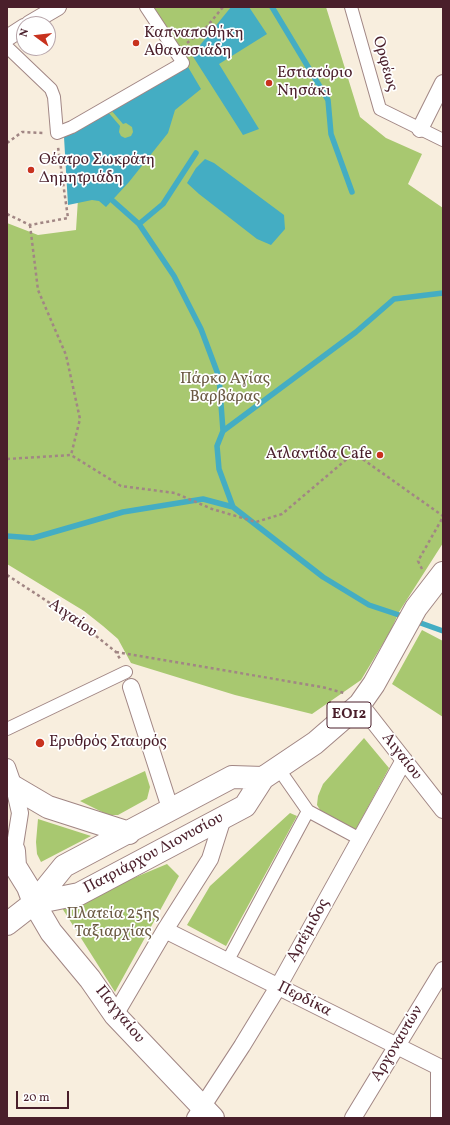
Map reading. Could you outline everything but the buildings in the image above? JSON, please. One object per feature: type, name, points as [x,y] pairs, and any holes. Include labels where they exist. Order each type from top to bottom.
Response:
[{"type":"main road","name":"Πατριάρχου Διονυσίου","points":[[34,903],[78,894],[245,806],[270,773],[338,725],[360,704],[374,684],[411,617],[436,581]]},
{"type":"main road","points":[[9,773],[48,807],[129,833]]},
{"type":"main road","name":"Πατριάρχου Διονυσίου","points":[[34,903],[64,866],[129,833],[232,777],[270,773]]},
{"type":"main road","points":[[10,850],[15,866],[28,887],[34,903]]},
{"type":"main road","name":"ΕΟ12","points":[[7,924],[34,903]]},
{"type":"main road","name":"Παγγαίου","points":[[34,903],[51,932],[90,979],[115,1015],[203,1115]]},
{"type":"street","points":[[43,16],[58,7]]},
{"type":"street","points":[[7,47],[51,89],[54,97],[57,133],[72,127],[184,63],[146,7]]},
{"type":"street","name":"Ορφέως","points":[[351,7],[380,109],[443,140]]},
{"type":"street","points":[[7,38],[16,32]]},
{"type":"street","points":[[420,129],[443,83]]},
{"type":"street","points":[[7,728],[129,680],[170,811]]},
{"type":"street","name":"Αιγαίου","points":[[360,704],[443,810]]},
{"type":"street","name":"Αρτέμιδος","points":[[203,1115],[278,987],[404,760]]},
{"type":"street","points":[[9,773],[20,813],[10,850]]},
{"type":"street","points":[[270,773],[308,811],[360,839]]},
{"type":"street","points":[[227,962],[308,811]]},
{"type":"street","points":[[115,1015],[165,930],[210,859],[223,818]]},
{"type":"street","name":"Περδίκα","points":[[165,930],[441,1068]]},
{"type":"street","name":"Αργοναυτών","points":[[354,1118],[443,970]]},
{"type":"street","points":[[439,1118],[441,1068]]},
{"type":"path","points":[[176,51],[205,30],[223,7]]},
{"type":"path","points":[[7,143],[22,132],[57,133],[68,218],[30,224],[7,214]]},
{"type":"path","points":[[30,224],[38,290],[66,355],[80,418],[71,455]]},
{"type":"path","points":[[7,459],[71,455],[121,486],[175,493],[212,509],[256,522],[282,514],[354,453],[443,516],[418,561],[436,581]]},
{"type":"path","name":"Αιγαίου","points":[[7,575],[76,620],[116,652],[129,680]]},
{"type":"path","points":[[116,652],[337,690],[351,696],[360,704]]},
{"type":"green space","name":"Πάρκο Αγίας Βαρβάρας","points":[[150,7],[326,7],[360,117],[386,138],[422,154],[408,184],[443,208],[443,543],[399,612],[391,630],[361,680],[312,714],[235,695],[131,663],[118,639],[103,626],[84,611],[7,564],[7,223],[38,235],[76,230],[78,199],[72,127],[183,63]]},
{"type":"green space","points":[[422,630],[443,641],[443,717],[392,684]]},
{"type":"green space","points":[[364,738],[389,768],[355,831],[322,813],[317,805],[318,796],[323,784]]},
{"type":"green space","points":[[145,771],[150,787],[147,799],[118,815],[108,815],[80,801]]},
{"type":"green space","points":[[290,813],[297,816],[226,946],[187,925],[210,886]]},
{"type":"green space","points":[[38,819],[91,836],[41,862],[37,854],[36,842]]},
{"type":"green space","name":"Πλατεία 25ης Ταξιαρχίας","points":[[167,864],[179,876],[115,992],[62,908]]},
{"type":"water","points":[[231,7],[249,7],[267,34],[219,64],[259,129],[243,135],[192,55]]},
{"type":"water","points":[[188,67],[201,89],[175,110],[168,133],[129,182],[106,207],[99,201],[92,200],[68,205],[64,137],[87,122],[108,112],[120,126],[119,132],[121,136],[125,138],[131,136],[133,132],[132,127],[126,123],[123,124],[111,110]]},
{"type":"water","points":[[205,159],[214,163],[284,215],[285,229],[271,245],[257,239],[187,183],[196,168]]},
{"type":"waterway","points":[[272,7],[328,100],[331,134],[352,192]]},
{"type":"waterway","points":[[139,224],[163,204],[196,153]]},
{"type":"waterway","points":[[112,200],[139,224],[174,276],[201,329],[219,377],[223,431]]},
{"type":"waterway","points":[[233,507],[219,469],[217,446],[223,431],[356,332],[394,299],[443,293]]},
{"type":"waterway","points":[[7,536],[33,538],[123,512],[203,499],[233,507],[323,577],[369,605],[405,617]]},
{"type":"waterway","points":[[415,621],[443,631]]},
{"type":"place","name":"Καπναποθήκη Αθανασιάδη","points":[[136,43]]},
{"type":"place","name":"Εστιατόριο Νησάκι","points":[[269,83]]},
{"type":"place","name":"Θέατρο Σωκράτη Δημητριάδη","points":[[31,170]]},
{"type":"place","name":"Ατλαντίδα Cafe","points":[[380,455]]},
{"type":"place","name":"Ερυθρός Σταυρός","points":[[40,743]]}]
